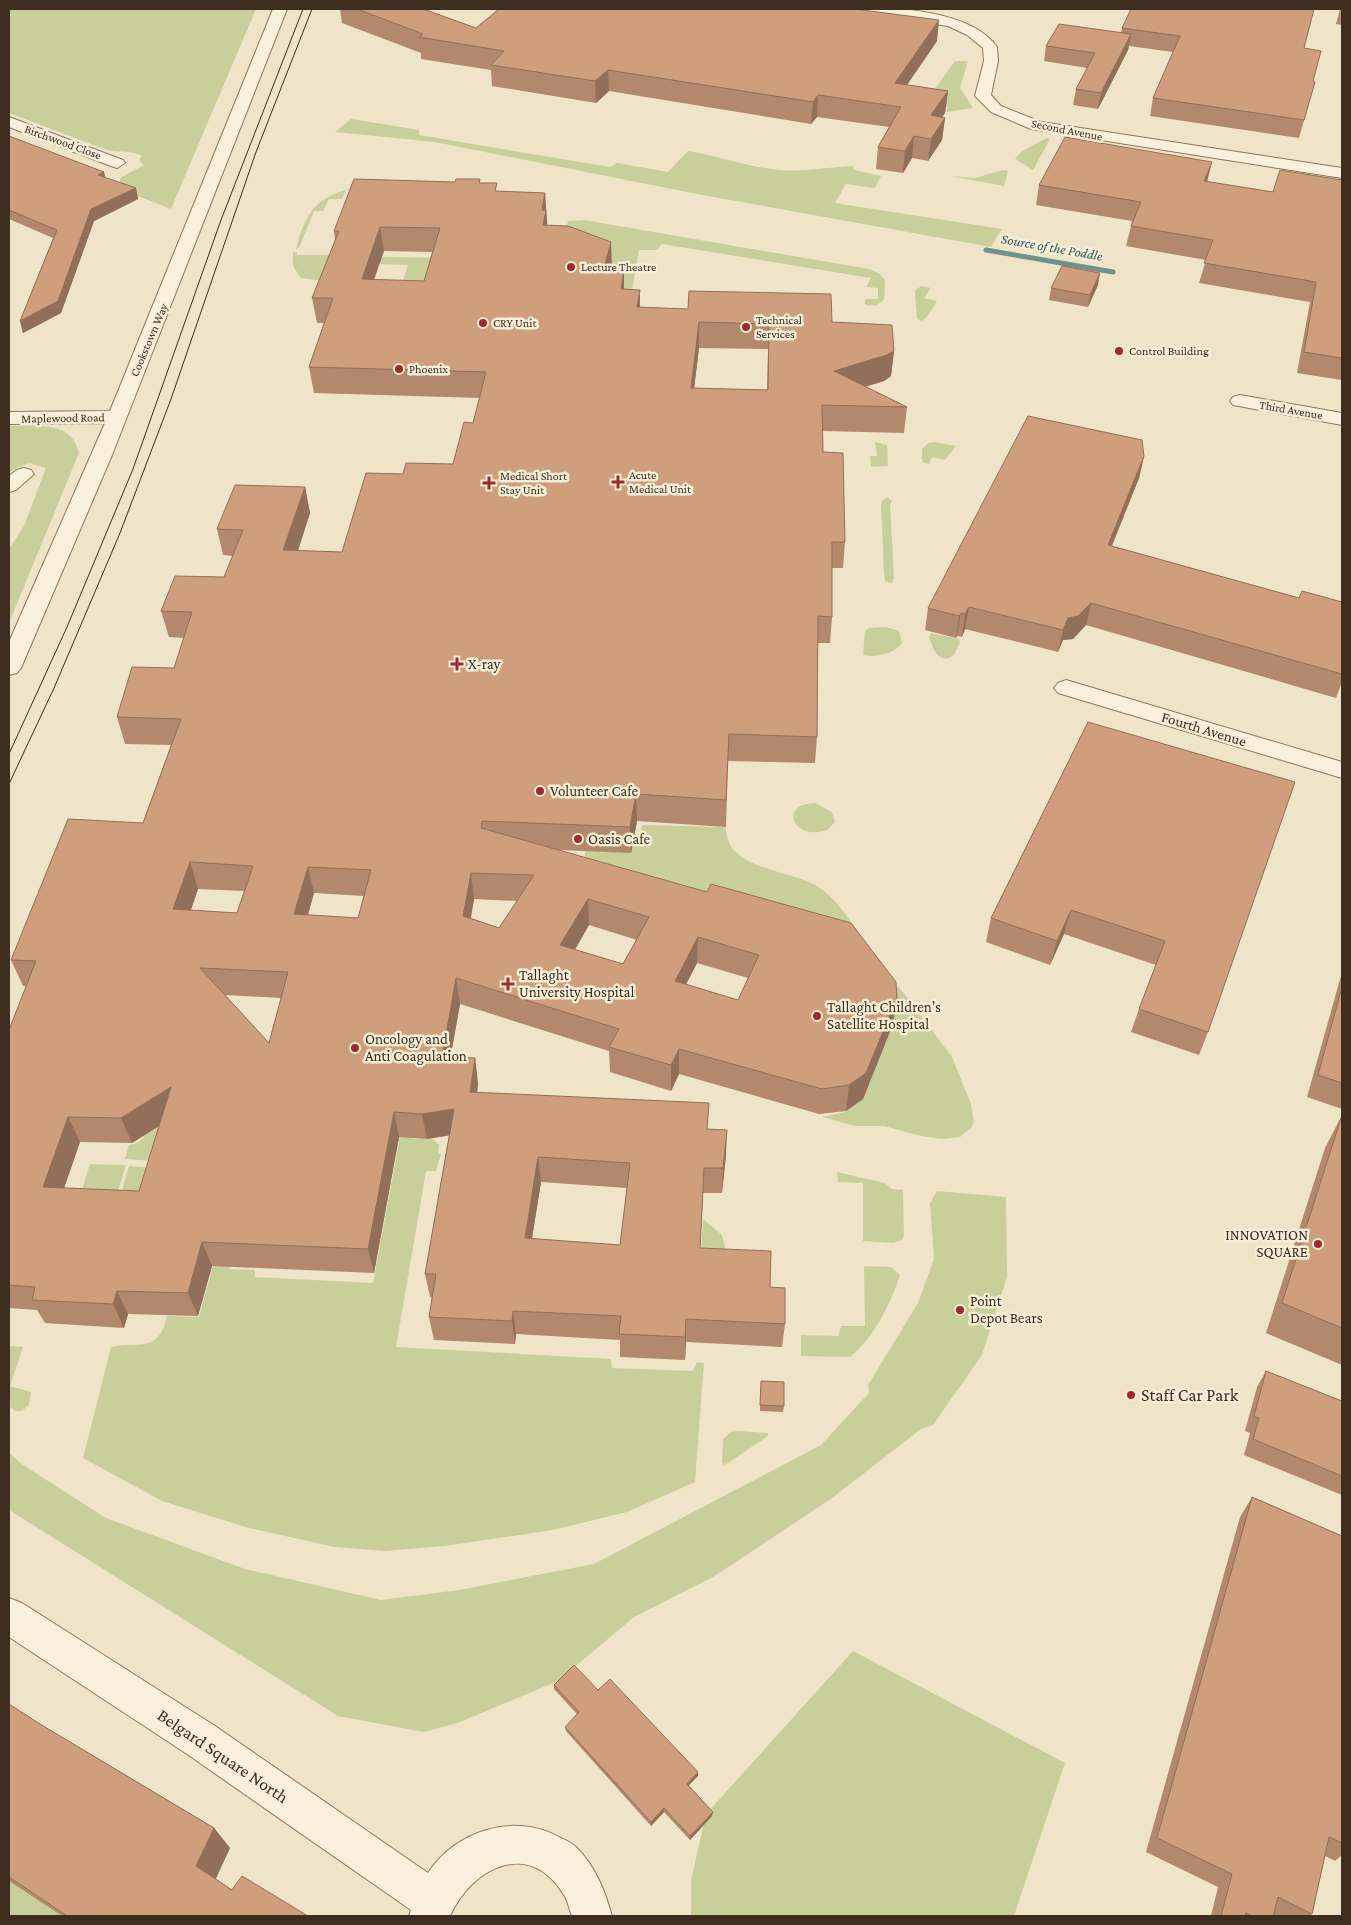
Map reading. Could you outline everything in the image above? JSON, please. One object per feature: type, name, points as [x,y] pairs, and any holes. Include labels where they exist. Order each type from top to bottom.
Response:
[{"type":"street","name":"Cookstown Way","points":[[9,668],[117,416],[280,9]]},
{"type":"street","name":"Second Avenue","points":[[863,9],[952,22],[972,32],[990,47],[991,61],[983,96],[996,109],[1016,118],[1071,132],[1342,173]]},
{"type":"street","name":"Birchwood Close","points":[[9,122],[117,163]]},
{"type":"street","name":"Third Avenue","points":[[1240,401],[1342,419]]},
{"type":"street","name":"Maplewood Road","points":[[9,418],[117,416]]},
{"type":"street","name":"Fourth Avenue","points":[[1066,688],[1342,770]]},
{"type":"street","name":"Belgard Square North","points":[[9,1616],[201,1740],[431,1908]]},
{"type":"street","points":[[431,1908],[448,1877],[466,1860],[482,1850],[508,1843],[534,1846],[557,1857],[576,1876],[589,1901],[592,1916]]},
{"type":"green space","points":[[9,9],[256,9],[171,209],[120,189],[120,178],[144,165],[139,160],[142,156],[104,149],[9,113]]},
{"type":"green space","points":[[955,61],[968,61],[960,88],[973,108],[946,112],[948,107],[923,102],[931,94]]},
{"type":"green space","points":[[351,119],[419,130],[419,135],[610,167],[617,163],[668,172],[688,151],[779,170],[807,170],[853,166],[854,170],[881,176],[875,188],[846,184],[835,203],[1002,229],[991,247],[697,194],[435,142],[335,132]]},
{"type":"green space","points":[[1047,138],[1050,139],[1033,170],[1015,159],[1022,151]]},
{"type":"green space","points":[[1003,170],[1008,171],[1004,186],[950,176],[975,178]]},
{"type":"green space","points":[[353,188],[356,190],[346,190],[342,199],[329,199],[323,211],[314,211],[299,248],[296,249],[304,225],[314,208],[330,196],[341,191]]},
{"type":"green space","points":[[584,220],[869,269],[880,274],[885,280],[884,300],[875,306],[865,305],[865,299],[878,299],[878,288],[866,287],[871,278],[662,244],[657,250],[639,250],[632,291],[612,290],[605,284],[617,267],[563,243],[568,221]]},
{"type":"green space","points":[[293,252],[297,252],[297,255],[330,255],[326,281],[301,278],[293,266]]},
{"type":"green space","points":[[341,256],[441,258],[431,290],[396,303],[408,265],[346,263]]},
{"type":"green space","points":[[921,286],[931,288],[924,298],[937,301],[922,321],[917,319],[915,291]]},
{"type":"green space","points":[[9,426],[41,426],[61,430],[75,442],[79,453],[9,623],[9,549],[24,526],[46,468],[29,463],[9,472]]},
{"type":"green space","points":[[875,442],[887,445],[888,466],[871,467],[870,456],[877,456]]},
{"type":"green space","points":[[934,442],[956,446],[945,460],[932,457],[929,464],[922,462],[922,449],[928,443]]},
{"type":"green space","points":[[887,497],[892,501],[890,505],[894,578],[892,583],[885,581],[884,573],[881,505],[882,501]]},
{"type":"green space","points":[[886,627],[899,631],[902,643],[899,647],[884,654],[863,655],[865,631],[869,628]]},
{"type":"green space","points":[[931,633],[959,639],[960,642],[954,655],[944,659],[937,655],[929,637]]},
{"type":"green space","points":[[815,803],[832,812],[835,822],[827,830],[806,831],[794,821],[793,815],[796,809],[803,805]]},
{"type":"green space","points":[[642,825],[725,827],[730,844],[741,856],[762,867],[799,878],[827,893],[864,941],[581,882],[588,832],[641,834]]},
{"type":"green space","points":[[899,987],[952,1057],[971,1104],[974,1122],[971,1128],[960,1137],[941,1139],[921,1136],[884,1126],[855,1126],[822,1117],[845,1112],[863,1099],[881,993]]},
{"type":"green space","points":[[254,1114],[263,1135],[229,1269],[255,1270],[255,1277],[373,1283],[399,1142],[348,1119],[415,1139],[433,1139],[439,1145],[438,1153],[441,1154],[436,1171],[426,1171],[396,1347],[611,1359],[612,1368],[693,1371],[697,1362],[704,1363],[695,1482],[627,1512],[553,1530],[445,1546],[386,1551],[334,1547],[249,1528],[162,1501],[83,1458],[111,1347],[146,1344],[153,1341],[159,1336],[167,1316],[199,1317]]},
{"type":"green space","points":[[149,1123],[159,1125],[153,1161],[125,1159],[129,1145],[137,1143],[143,1138]]},
{"type":"green space","points":[[90,1164],[126,1165],[114,1203],[78,1202]]},
{"type":"green space","points":[[129,1166],[157,1168],[149,1192],[122,1190]]},
{"type":"green space","points":[[837,1172],[885,1183],[892,1189],[903,1190],[904,1235],[902,1240],[893,1243],[863,1241],[863,1183],[838,1182]]},
{"type":"green space","points":[[937,1191],[1006,1197],[1007,1277],[982,1355],[933,1425],[921,1429],[832,1498],[713,1577],[634,1617],[558,1681],[460,1722],[424,1732],[338,1716],[9,1510],[9,1453],[23,1465],[106,1518],[245,1569],[381,1600],[459,1590],[594,1564],[821,1445],[869,1393],[868,1385],[918,1303],[934,1259],[930,1203]]},
{"type":"green space","points":[[703,1219],[722,1235],[726,1251],[700,1271]]},
{"type":"green space","points":[[864,1266],[891,1267],[900,1275],[887,1308],[867,1340],[850,1357],[801,1356],[801,1335],[838,1336],[841,1326],[865,1326]]},
{"type":"green space","points":[[9,1346],[23,1347],[10,1386],[31,1392],[29,1405],[22,1411],[15,1411],[9,1406]]},
{"type":"green space","points":[[731,1432],[768,1433],[768,1436],[725,1465],[722,1463],[723,1439]]},
{"type":"green space","points":[[853,1651],[1065,1763],[1014,1916],[691,1916],[691,1880],[706,1814]]},
{"type":"green space","points":[[9,1881],[62,1916],[9,1916]]},
{"type":"building","points":[[357,9],[423,9],[476,28],[499,9],[855,9],[939,20],[895,83],[948,91],[931,115],[945,118],[931,139],[914,136],[905,151],[878,147],[901,107],[818,95],[813,102],[608,70],[595,81],[491,65],[504,51],[419,37],[423,34]]},
{"type":"building","points":[[1131,9],[1314,9],[1304,48],[1321,51],[1313,81],[1315,82],[1304,120],[1153,98],[1180,36],[1122,28]]},
{"type":"building","points":[[1059,24],[1131,34],[1101,93],[1076,89],[1095,53],[1046,46]]},
{"type":"building","points":[[9,136],[104,172],[98,175],[136,188],[91,209],[58,301],[20,321],[57,230],[9,210]]},
{"type":"building","points":[[1065,137],[1212,162],[1204,181],[1273,192],[1280,170],[1342,180],[1342,358],[1304,352],[1316,282],[1204,263],[1213,240],[1131,226],[1141,202],[1039,185]]},
{"type":"building","points":[[354,179],[455,182],[456,179],[480,179],[479,183],[497,183],[495,191],[545,193],[542,210],[546,210],[543,225],[568,226],[611,242],[604,268],[624,269],[621,289],[640,290],[637,307],[688,309],[689,291],[831,294],[832,322],[892,325],[894,351],[887,355],[834,371],[907,407],[822,405],[823,452],[843,453],[845,542],[832,542],[832,617],[818,616],[817,737],[729,734],[726,800],[636,794],[630,827],[482,821],[481,828],[707,892],[711,884],[851,923],[896,982],[897,998],[866,1073],[849,1085],[822,1089],[679,1049],[671,1065],[609,1047],[619,1029],[456,978],[442,1057],[475,1058],[470,1092],[709,1103],[707,1129],[727,1130],[723,1168],[704,1168],[700,1248],[771,1251],[770,1287],[785,1288],[785,1324],[686,1319],[685,1337],[619,1334],[621,1316],[513,1311],[512,1321],[429,1317],[436,1274],[425,1274],[454,1109],[422,1114],[394,1112],[368,1249],[202,1242],[188,1293],[117,1291],[113,1304],[32,1300],[35,1287],[9,1285],[9,1030],[36,961],[11,960],[68,819],[143,823],[181,719],[117,717],[132,667],[174,668],[192,612],[161,611],[175,576],[224,577],[243,530],[217,529],[235,485],[305,487],[283,550],[342,552],[366,473],[403,474],[406,463],[453,464],[464,422],[473,423],[486,372],[309,367],[333,298],[312,298],[339,231],[334,231]],"holes":[[[380,227],[440,228],[424,281],[362,279]],[[699,322],[769,324],[768,390],[691,388]],[[190,862],[253,866],[237,913],[173,909]],[[308,867],[371,870],[358,918],[294,914]],[[471,873],[534,875],[499,928],[463,916]],[[588,899],[649,917],[623,964],[560,945]],[[698,937],[759,955],[738,1000],[675,981]],[[200,968],[288,972],[269,1043]],[[171,1087],[139,1191],[43,1187],[68,1117],[121,1118]],[[538,1157],[630,1163],[620,1245],[525,1238]]]},
{"type":"building","points":[[1062,266],[1100,273],[1090,295],[1051,288]]},
{"type":"building","points":[[1028,416],[1142,440],[1144,456],[1108,545],[1299,598],[1302,591],[1342,602],[1342,674],[1091,603],[1078,616],[1068,618],[1063,630],[969,607],[965,614],[961,613],[959,616],[928,608]]},
{"type":"building","points":[[1088,722],[1295,782],[1208,1032],[1139,1009],[1165,941],[1071,910],[1057,941],[991,918]]},
{"type":"building","points":[[1342,987],[1342,1083],[1318,1075]]},
{"type":"building","name":"INNOVATION SQUARE","points":[[1342,1115],[1342,1328],[1282,1303]]},
{"type":"building","points":[[1266,1371],[1342,1401],[1342,1476],[1253,1439],[1259,1418],[1254,1416]]},
{"type":"building","points":[[761,1381],[784,1382],[784,1406],[760,1405]]},
{"type":"building","points":[[1252,1497],[1342,1536],[1342,1843],[1329,1837],[1312,1914],[1278,1897],[1273,1916],[1252,1916],[1246,1913],[1245,1916],[1221,1916],[1232,1874],[1157,1838]]},
{"type":"building","points":[[574,1665],[598,1690],[610,1679],[698,1772],[687,1784],[713,1812],[690,1836],[664,1808],[651,1822],[565,1727],[579,1712],[554,1685]]},
{"type":"building","points":[[9,1704],[214,1828],[196,1866],[232,1890],[242,1876],[308,1916],[67,1916],[9,1877]]},
{"type":"waterway","name":"Source of the Poddle","points":[[986,250],[1113,272]]},
{"type":"tram line","points":[[9,754],[67,627],[133,469],[221,220],[303,9]]},
{"type":"tram line","points":[[9,784],[54,688],[120,533],[171,399],[256,152],[312,9]]},
{"type":"place","name":"Lecture Theatre","points":[[571,267]]},
{"type":"place","name":"CRY Unit","points":[[483,323]]},
{"type":"place","name":"Technical Services","points":[[746,327]]},
{"type":"place","name":"Control Building","points":[[1119,351]]},
{"type":"place","name":"Phoenix","points":[[399,369]]},
{"type":"place","name":"Acute Medical Unit","points":[[618,482]]},
{"type":"place","name":"Medical Short Stay Unit","points":[[489,483]]},
{"type":"place","name":"X-ray","points":[[457,664]]},
{"type":"place","name":"Volunteer Cafe","points":[[540,791]]},
{"type":"place","name":"Oasis Cafe","points":[[578,839]]},
{"type":"place","name":"Tallaght University Hospital","points":[[508,984]]},
{"type":"place","name":"Tallaght Children’s Satellite Hospital","points":[[817,1016]]},
{"type":"place","name":"Oncology and Anti Coagulation","points":[[355,1048]]},
{"type":"place","name":"INNOVATION SQUARE","points":[[1318,1244]]},
{"type":"place","name":"Point Depot Bears","points":[[960,1310]]},
{"type":"place","name":"Staff Car Park","points":[[1131,1395]]}]
